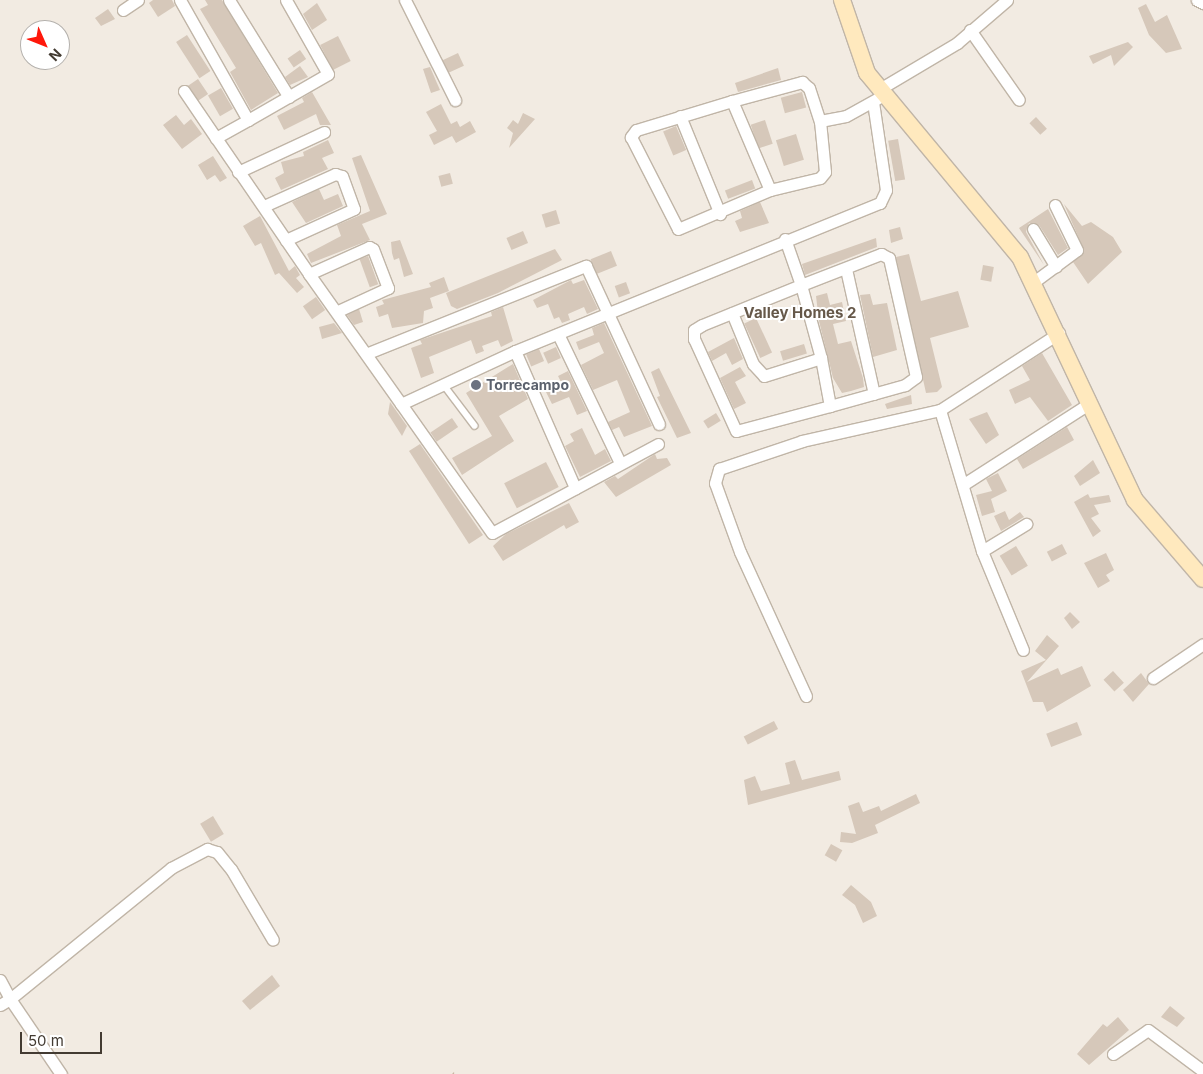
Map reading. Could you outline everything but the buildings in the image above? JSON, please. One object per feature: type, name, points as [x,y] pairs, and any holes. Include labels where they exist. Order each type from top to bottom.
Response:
[{"type":"main road","points":[[842,0],[851,38],[878,96],[1011,245],[1035,281],[1090,403],[1142,510],[1203,580]]},
{"type":"street","points":[[123,10],[138,0]]},
{"type":"street","points":[[180,0],[248,120]]},
{"type":"street","points":[[228,0],[289,98]]},
{"type":"street","points":[[216,138],[289,98],[328,73],[286,0]]},
{"type":"street","points":[[405,0],[455,100]]},
{"type":"street","points":[[820,121],[846,116],[878,96],[970,30],[1007,0]]},
{"type":"street","points":[[1197,0],[1203,3]]},
{"type":"street","points":[[970,30],[1019,100]]},
{"type":"street","points":[[802,82],[809,88],[820,121],[825,172],[820,178],[770,190],[684,230],[673,225],[631,137],[636,130],[732,101],[802,82]]},
{"type":"street","points":[[184,91],[309,274],[368,353],[492,533],[658,444]]},
{"type":"street","points":[[402,404],[515,351],[786,239],[860,213],[885,199],[878,96]]},
{"type":"street","points":[[732,101],[770,190]]},
{"type":"street","points":[[680,116],[720,214]]},
{"type":"street","points":[[238,172],[324,132]]},
{"type":"street","points":[[264,206],[334,174],[342,176],[354,209],[286,240]]},
{"type":"street","points":[[1035,281],[1077,250],[1055,205]]},
{"type":"street","points":[[1033,230],[1056,267]]},
{"type":"street","points":[[786,239],[802,285],[821,358],[830,406]]},
{"type":"street","points":[[309,274],[372,248],[388,288],[338,312]]},
{"type":"street","points":[[881,254],[889,258],[916,377],[874,394],[736,431],[694,339],[694,330],[802,285],[881,254]]},
{"type":"street","points":[[368,353],[586,266],[610,312],[659,424]]},
{"type":"street","points":[[846,269],[874,394]]},
{"type":"street","points":[[732,313],[753,364],[764,376],[821,358]]},
{"type":"street","points":[[558,334],[620,463]]},
{"type":"street","points":[[806,696],[740,552],[715,475],[732,461],[802,440],[940,410],[1058,334]]},
{"type":"street","points":[[515,351],[575,488]]},
{"type":"street","points":[[964,484],[1090,403]]},
{"type":"street","points":[[940,410],[964,484],[982,551],[1023,650]]},
{"type":"street","points":[[982,551],[1026,524]]},
{"type":"street","points":[[1153,678],[1203,644]]},
{"type":"street","points":[[0,1005],[171,868],[207,849],[218,852],[273,940]]},
{"type":"street","points":[[0,980],[61,1074]]},
{"type":"street","points":[[1113,1054],[1148,1030],[1203,1071]]},
{"type":"lane","points":[[444,385],[475,426]]},
{"type":"place","name":"Torrecampo","points":[[476,385]]},
{"type":"district","name":"Valley Homes 2","points":[[800,313]]}]
